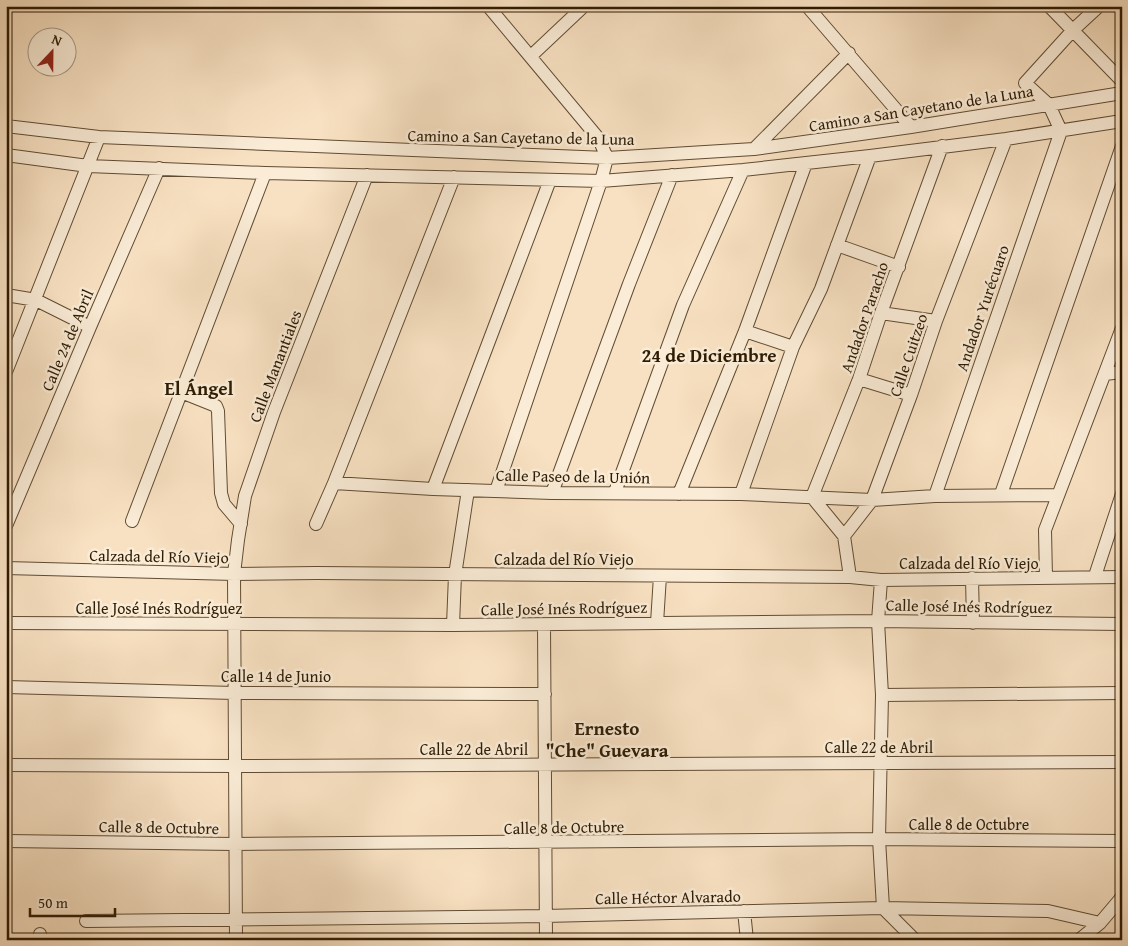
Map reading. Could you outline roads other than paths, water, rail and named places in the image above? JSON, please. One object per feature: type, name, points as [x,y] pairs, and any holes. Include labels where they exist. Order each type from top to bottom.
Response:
[{"type":"street","points":[[488,6],[599,140],[607,158],[601,181],[496,491]]},
{"type":"street","points":[[530,56],[584,6]]},
{"type":"street","points":[[807,6],[911,127]]},
{"type":"street","points":[[1049,6],[1121,78]]},
{"type":"street","points":[[1060,131],[1049,105],[1024,83],[1073,30],[1099,6]]},
{"type":"street","points":[[754,149],[849,53]]},
{"type":"street","name":"Camino a San Cayetano de la Luna","points":[[6,126],[99,137],[607,158],[754,149],[911,127],[1122,93]]},
{"type":"street","points":[[6,155],[88,166],[265,173],[601,181],[743,170],[870,156],[1122,122]]},
{"type":"street","name":"Andador Yurécuaro","points":[[935,496],[1060,131]]},
{"type":"street","points":[[6,372],[99,137]]},
{"type":"street","name":"Calle Cuitzeo","points":[[844,536],[872,500],[936,321],[1006,139]]},
{"type":"street","name":"Andador Paracho","points":[[812,497],[859,379],[942,146]]},
{"type":"street","points":[[1001,494],[1122,146]]},
{"type":"street","points":[[741,494],[793,347],[821,289],[870,156]]},
{"type":"street","points":[[679,494],[745,331],[806,163]]},
{"type":"street","name":"Calle 24 de Abril","points":[[6,526],[159,168]]},
{"type":"street","points":[[615,492],[683,305],[743,170]]},
{"type":"street","points":[[132,521],[265,173]]},
{"type":"street","name":"Calle Manantiales","points":[[236,940],[234,574],[245,496],[274,412],[367,175]]},
{"type":"street","points":[[552,493],[629,284],[672,175]]},
{"type":"street","points":[[316,524],[334,483],[454,177]]},
{"type":"street","points":[[433,489],[550,180]]},
{"type":"street","points":[[837,245],[899,267]]},
{"type":"street","points":[[6,296],[36,300],[90,327]]},
{"type":"street","points":[[881,313],[936,321]]},
{"type":"street","points":[[1046,578],[1045,530],[1122,328]]},
{"type":"street","points":[[745,331],[793,347]]},
{"type":"street","points":[[1105,374],[1122,372]]},
{"type":"street","points":[[859,379],[911,395]]},
{"type":"street","points":[[181,392],[216,406],[218,412],[221,493],[224,504],[241,524]]},
{"type":"street","name":"Calle Paseo de la Unión","points":[[334,483],[552,493],[741,494],[872,500],[935,496],[1058,494]]},
{"type":"street","points":[[453,626],[455,575],[468,490]]},
{"type":"street","points":[[1095,576],[1122,494]]},
{"type":"street","points":[[812,497],[844,536],[850,577]]},
{"type":"street","name":"Calzada del Río Viejo","points":[[6,568],[234,574],[850,577],[880,580],[1122,577]]},
{"type":"street","points":[[657,624],[660,576]]},
{"type":"street","points":[[972,578],[973,623]]},
{"type":"street","points":[[880,580],[878,621],[882,694],[879,839],[883,908],[915,940]]},
{"type":"street","name":"Calle José Inés Rodríguez","points":[[6,624],[453,626],[878,621],[1122,624]]},
{"type":"street","points":[[544,625],[546,940]]},
{"type":"street","name":"Calle 14 de Junio","points":[[6,687],[234,692],[545,694]]},
{"type":"street","points":[[882,694],[1122,693]]},
{"type":"street","name":"Calle 22 de Abril","points":[[6,765],[235,766],[1122,762]]},
{"type":"street","name":"Calle 8 de Octubre","points":[[6,841],[234,844],[879,839],[1122,841]]},
{"type":"street","points":[[1079,940],[1100,923],[1122,897]]},
{"type":"street","name":"Calle Héctor Alvarado","points":[[86,921],[545,916],[883,908],[1048,911],[1100,923]]},
{"type":"street","points":[[744,911],[747,940]]},
{"type":"district","name":"24 de Diciembre","points":[[709,355]]},
{"type":"district","name":"El Ángel","points":[[199,388]]},
{"type":"district","name":"Ernesto \"Che\" Guevara","points":[[607,739]]}]
